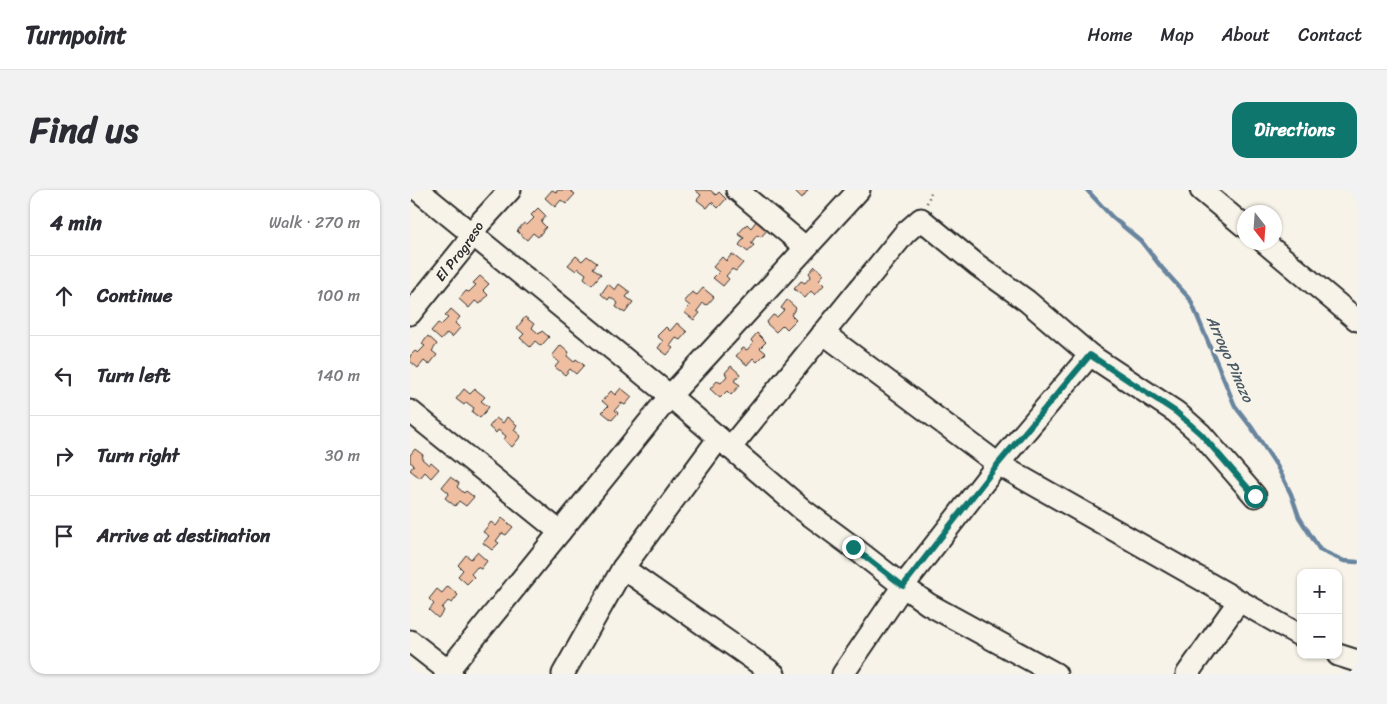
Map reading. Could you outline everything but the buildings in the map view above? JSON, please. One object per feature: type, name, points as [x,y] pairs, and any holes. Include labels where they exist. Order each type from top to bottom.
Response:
[{"type":"street","points":[[418,190],[670,396],[803,510],[903,586],[928,604],[1056,674]]},
{"type":"street","name":"El Progreso","points":[[410,314],[479,224],[510,190]]},
{"type":"street","points":[[738,190],[805,247]]},
{"type":"street","points":[[410,641],[448,673],[670,396],[859,190]]},
{"type":"street","points":[[1201,190],[1237,220]]},
{"type":"street","points":[[571,671],[623,568],[724,443],[823,334],[905,232],[921,219],[977,265],[1027,301],[1090,355],[1176,412],[1201,434],[1255,496]]},
{"type":"street","points":[[1274,250],[1357,320]]},
{"type":"street","points":[[823,334],[998,464],[1297,634]]},
{"type":"street","points":[[843,674],[903,586],[998,464],[1090,355]]},
{"type":"street","points":[[410,411],[560,532]]},
{"type":"street","points":[[623,568],[774,674]]},
{"type":"street","points":[[1187,674],[1239,600]]},
{"type":"street","points":[[1342,656],[1357,661]]},
{"type":"waterway","name":"Arroyo Pinazo","points":[[1087,190],[1112,217],[1141,241],[1190,299],[1235,406],[1277,466],[1291,494],[1299,517],[1320,550],[1344,561],[1357,562]]},
{"type":"route","points":[[853,547],[903,586],[998,464],[1090,355],[1176,412],[1201,434],[1255,496]]}]
